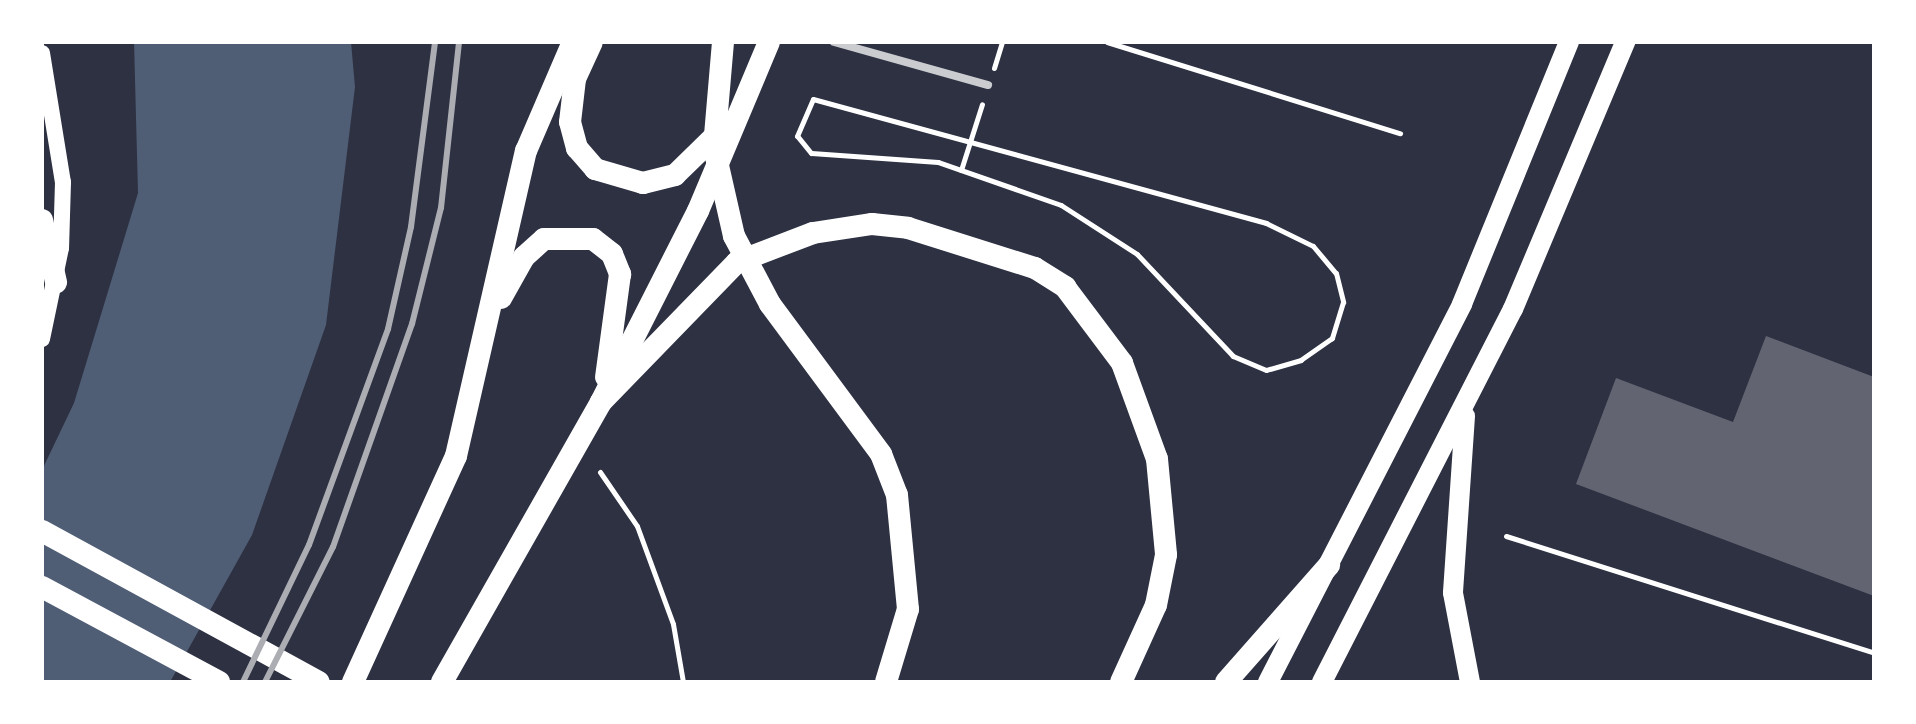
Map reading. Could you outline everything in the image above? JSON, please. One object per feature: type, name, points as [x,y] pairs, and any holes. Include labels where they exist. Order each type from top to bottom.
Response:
[{"type":"highway","points":[[353,682],[456,456],[526,151],[573,42]]},
{"type":"highway","points":[[592,42],[575,79],[570,122],[577,148],[617,181],[675,175],[750,96]]},
{"type":"highway","points":[[723,42],[714,148],[734,236],[770,304],[881,454],[897,495],[908,609],[886,682]]},
{"type":"highway","points":[[442,682],[601,402],[750,96],[769,42]]},
{"type":"highway","points":[[42,220],[56,282]]},
{"type":"highway","points":[[601,402],[706,287],[737,262],[799,237],[872,224],[908,228],[1035,268],[1065,287],[1122,363],[1157,459],[1166,555],[1156,605],[1121,682]]},
{"type":"highway","points":[[490,318],[524,257],[544,239],[572,233],[593,239],[612,254],[620,274],[601,402]]},
{"type":"highway","points":[[42,531],[319,682]]},
{"type":"highway","points":[[1226,682],[1329,565]]},
{"type":"highway","points":[[42,587],[219,682]]},
{"type":"main road","points":[[1268,682],[1462,304],[1569,42]]},
{"type":"main road","points":[[1322,682],[1467,401],[1559,206],[1625,42]]},
{"type":"main road","points":[[42,53],[60,134],[56,282],[42,339]]},
{"type":"main road","points":[[1467,401],[1453,554],[1470,682]]},
{"type":"street","points":[[834,42],[988,85]]},
{"type":"path","points":[[1107,42],[1400,133]]},
{"type":"path","points":[[813,99],[1266,223],[1313,246],[1336,273],[1343,302],[1332,338],[1301,360],[1266,370],[1233,356],[1137,254],[1061,205],[938,162],[811,153],[797,136],[813,99]]},
{"type":"path","points":[[600,472],[637,526],[673,624],[683,682]]},
{"type":"path","points":[[1506,536],[1874,653]]},
{"type":"water","points":[[134,42],[351,42],[355,87],[326,325],[252,535],[170,682],[42,682],[42,470],[74,403],[138,193]]},
{"type":"building","points":[[1766,336],[1874,377],[1874,596],[1576,484],[1616,378],[1733,422]]},
{"type":"railway","points":[[243,682],[309,545],[388,329],[411,227],[435,42]]},
{"type":"railway","points":[[265,682],[333,547],[412,324],[441,208],[459,42]]}]
